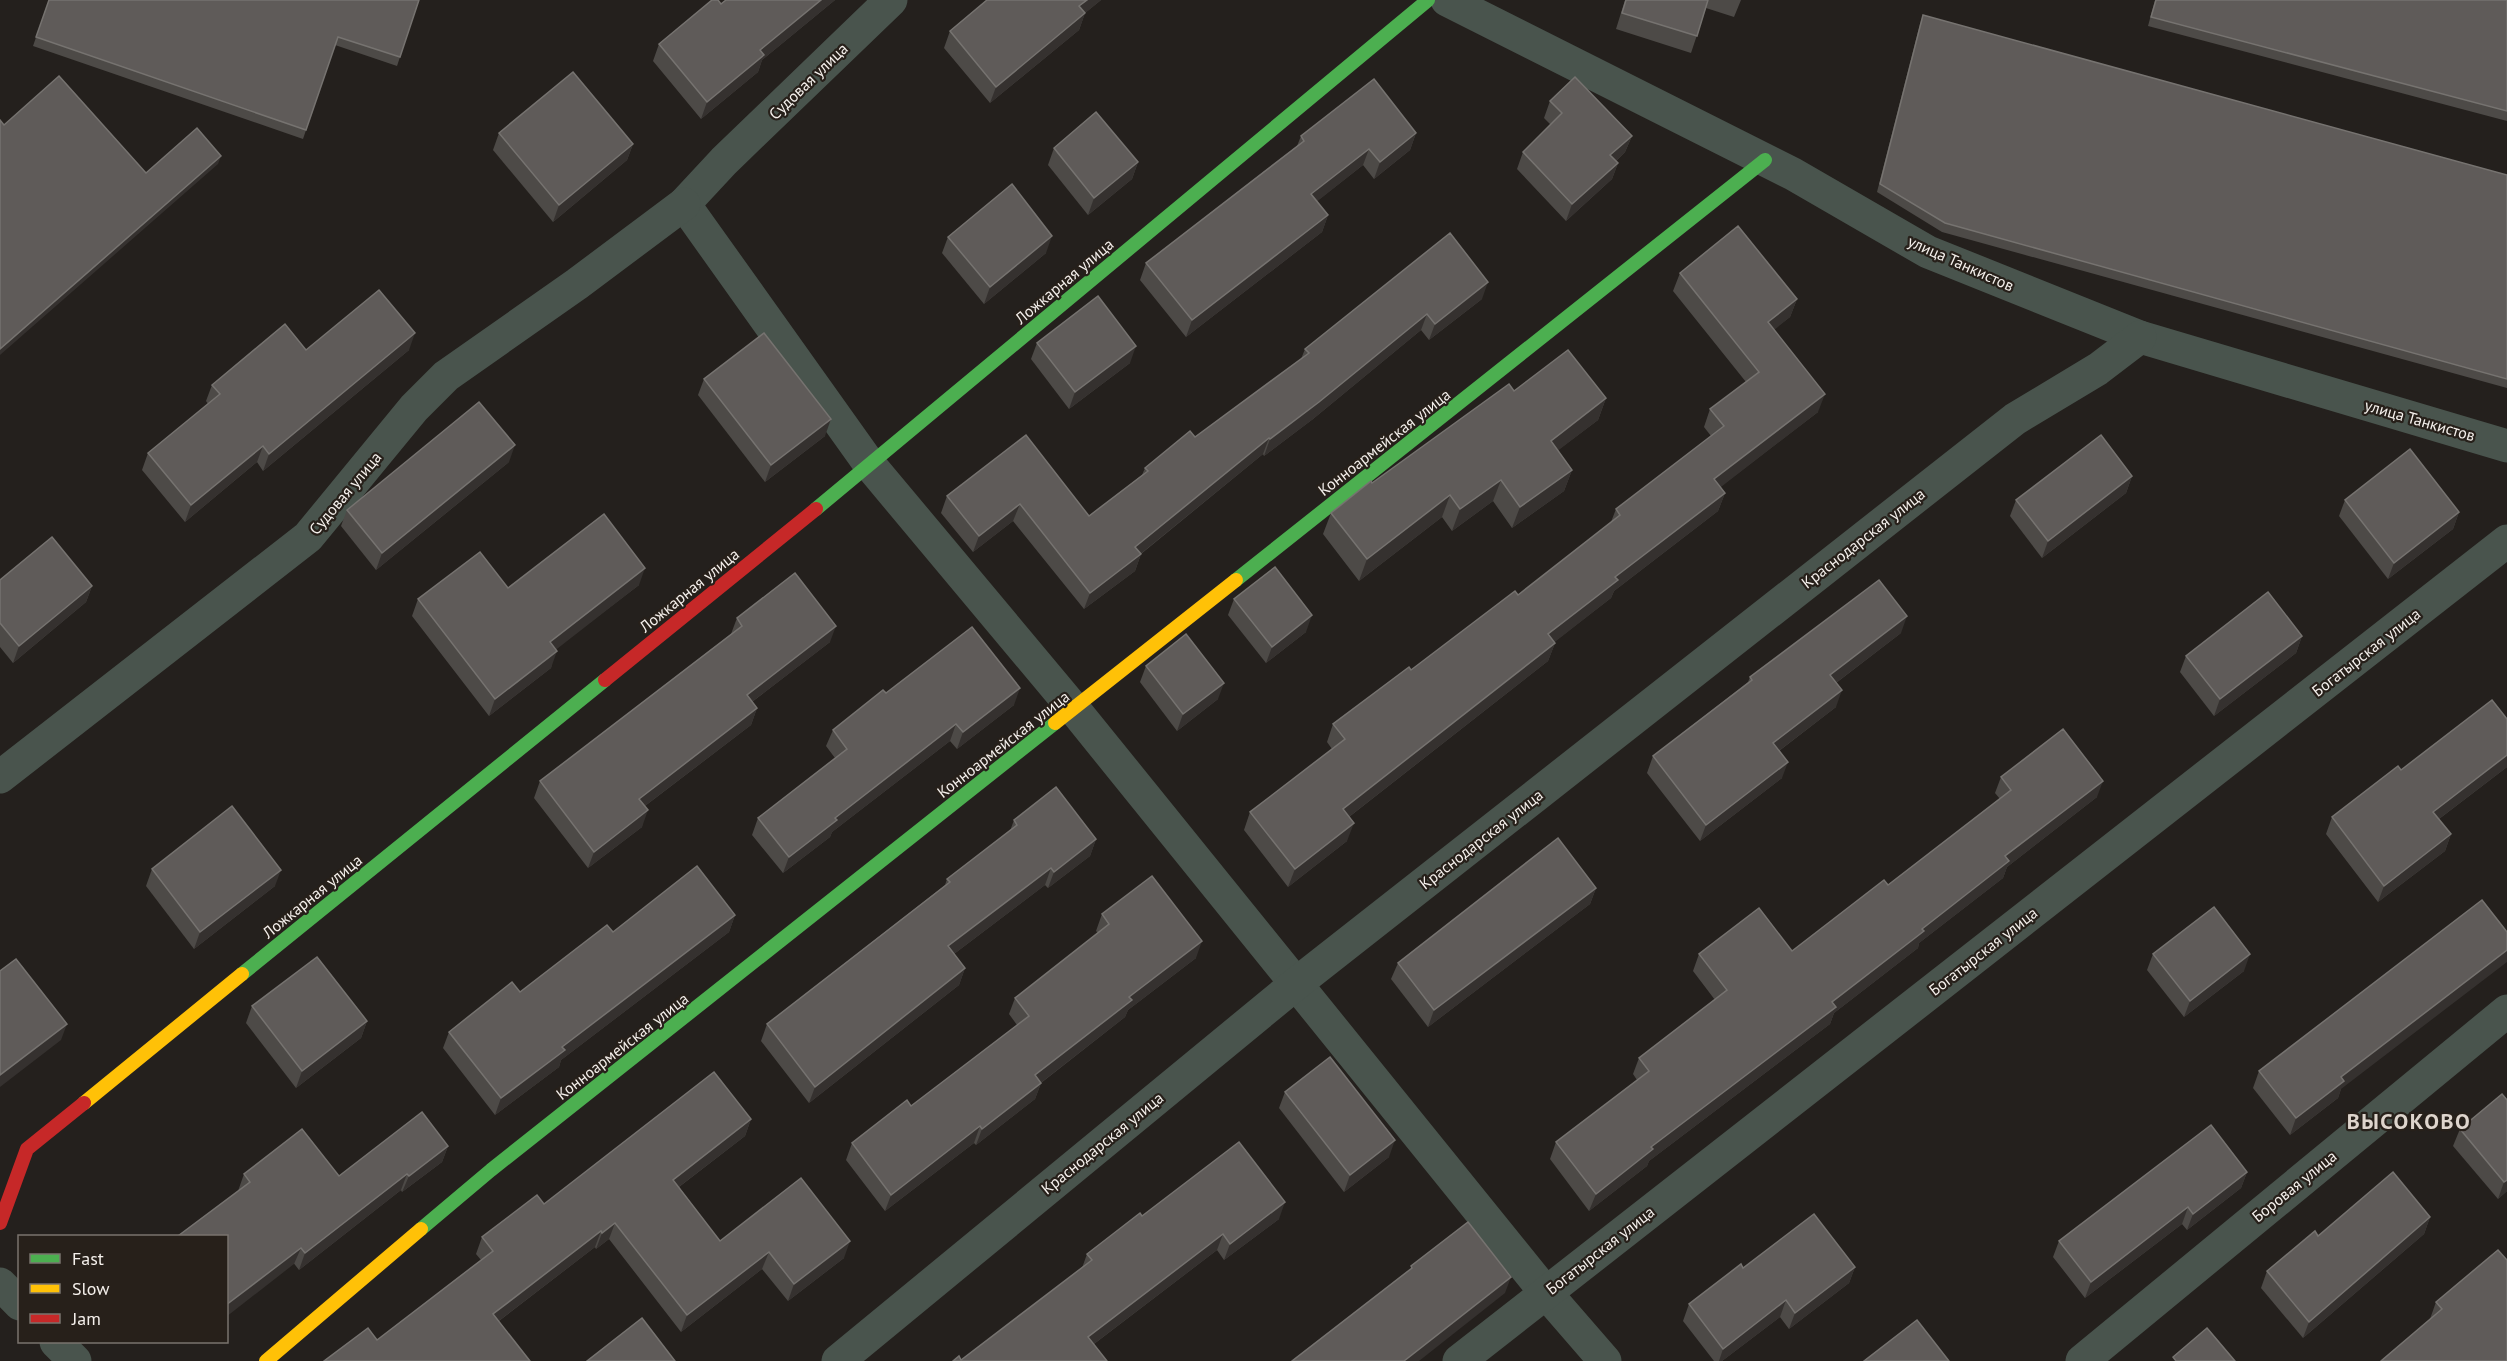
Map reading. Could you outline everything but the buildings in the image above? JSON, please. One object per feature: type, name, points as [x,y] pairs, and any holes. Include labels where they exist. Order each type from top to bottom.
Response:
[{"type":"street","name":"Судовая улица","points":[[0,777],[308,537],[414,408],[446,376],[577,284],[684,204],[724,162],[891,0]]},
{"type":"street","name":"Ложкарная улица","points":[[0,1223],[27,1149],[870,465],[1428,0]]},
{"type":"street","name":"улица Танкистов","points":[[1448,0],[1765,160],[1928,252],[2140,337],[2507,446]]},
{"type":"street","name":"Конноармейская улица","points":[[266,1361],[491,1170],[1765,160]]},
{"type":"street","points":[[684,204],[870,465],[1074,709],[1546,1293],[1605,1361]]},
{"type":"street","name":"Краснодарская улица","points":[[838,1361],[1297,983],[2015,419],[2098,369],[2140,337]]},
{"type":"street","name":"Богатырская улица","points":[[1459,1361],[2507,542]]},
{"type":"street","name":"Боровая улица","points":[[2082,1361],[2507,1011]]},
{"type":"street","points":[[0,1284],[18,1302]]},
{"type":"street","points":[[58,1343],[75,1361]]},
{"type":"traffic: fast","points":[[816,509],[1428,0]]},
{"type":"traffic: fast","points":[[1236,580],[1765,160]]},
{"type":"traffic: fast","points":[[242,974],[605,680]]},
{"type":"traffic: fast","points":[[421,1229],[491,1170],[1055,723]]},
{"type":"traffic: slow","points":[[1055,723],[1236,580]]},
{"type":"traffic: slow","points":[[84,1103],[242,974]]},
{"type":"traffic: slow","points":[[266,1361],[421,1229]]},
{"type":"traffic: jam","points":[[605,680],[816,509]]},
{"type":"traffic: jam","points":[[0,1223],[27,1149],[84,1103]]},
{"type":"district","name":"ВЫСОКОВО","points":[[2409,1121]]}]
